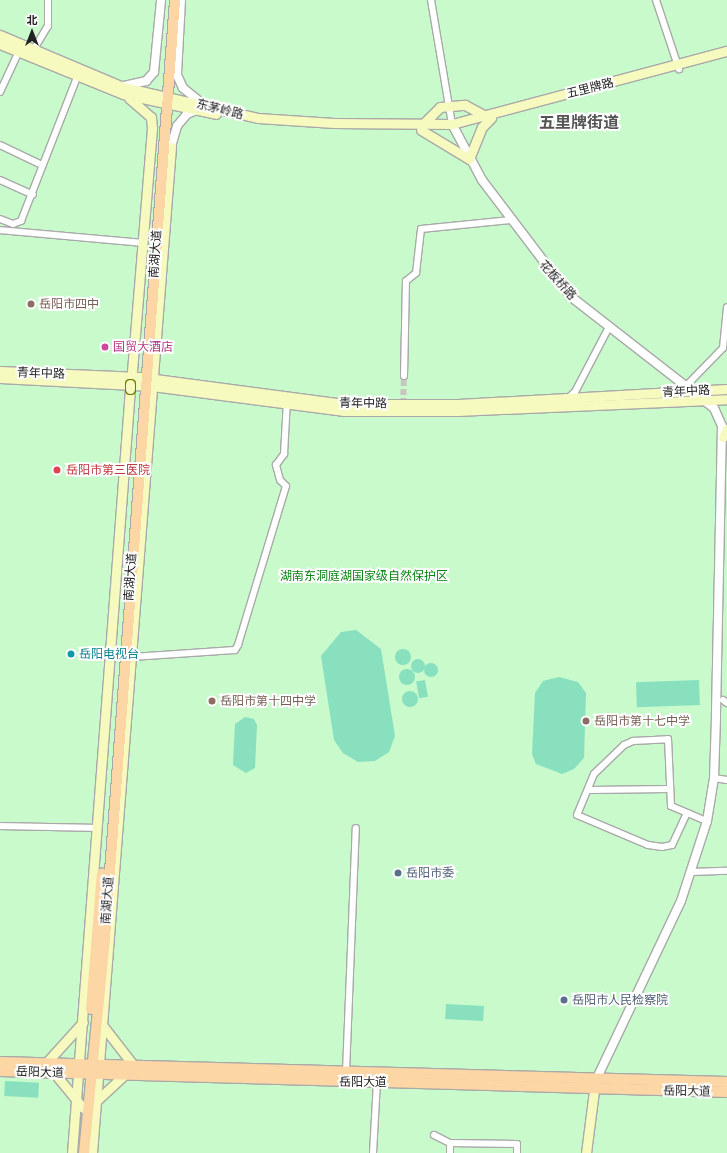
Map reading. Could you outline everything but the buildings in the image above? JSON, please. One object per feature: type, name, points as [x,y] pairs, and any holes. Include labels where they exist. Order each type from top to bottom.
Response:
[{"type":"main road","name":"南湖大道","points":[[164,99],[168,0]]},
{"type":"main road","name":"南湖大道","points":[[79,1153],[82,1106],[89,1069],[94,1015],[141,382],[164,99],[175,0]]},
{"type":"main road","name":"东茅岭路","points":[[0,35],[123,90]]},
{"type":"main road","name":"东茅岭路","points":[[0,44],[78,75],[123,90],[164,99],[284,121],[421,127]]},
{"type":"main road","name":"五里牌路","points":[[678,67],[727,51]]},
{"type":"main road","name":"五里牌路","points":[[452,126],[678,67],[727,56]]},
{"type":"main road","points":[[89,1069],[104,1028],[132,657],[141,382],[143,243],[152,128],[151,117],[123,90]]},
{"type":"main road","name":"东茅岭路","points":[[164,99],[197,110],[283,125],[452,126]]},
{"type":"main road","points":[[465,105],[487,117],[469,159],[421,127],[440,107],[465,105]]},
{"type":"main road","points":[[92,1153],[96,1101],[89,1069],[83,1023],[98,828],[141,382],[171,147]]},
{"type":"main road","name":"青年中路","points":[[0,371],[141,382],[287,400],[344,404],[567,399],[689,388],[727,389]]},
{"type":"main road","name":"青年中路","points":[[0,378],[141,382]]},
{"type":"main road","name":"青年中路","points":[[287,400],[344,411],[457,411],[727,399]]},
{"type":"main road","points":[[94,1015],[134,1066],[125,1076],[96,1101],[82,1106],[46,1063],[83,1023],[94,1015]]},
{"type":"main road","name":"岳阳大道","points":[[0,1062],[46,1063],[125,1076],[596,1086],[727,1082]]},
{"type":"main road","name":"岳阳大道","points":[[0,1071],[54,1073],[134,1066],[346,1072],[727,1092]]},
{"type":"main road","points":[[586,1153],[596,1086]]},
{"type":"main road","points":[[592,1153],[596,1086]]},
{"type":"main road","points":[[72,1153],[82,1106]]},
{"type":"main road","name":"南湖大道","points":[[82,1106],[84,1153]]},
{"type":"street","points":[[34,49],[48,26],[48,0]]},
{"type":"street","points":[[123,90],[146,81],[154,72],[160,0]]},
{"type":"street","points":[[181,0],[177,74],[183,88],[207,106]]},
{"type":"street","points":[[431,0],[450,106],[452,126]]},
{"type":"street","points":[[656,0],[678,67]]},
{"type":"street","points":[[1,90],[19,51]]},
{"type":"street","points":[[0,219],[13,224],[21,221],[33,195],[42,165],[78,75]]},
{"type":"street","points":[[171,147],[177,126],[187,114],[197,110]]},
{"type":"street","name":"花板桥路","points":[[452,126],[469,159],[511,220],[570,296],[608,329],[705,400],[714,408],[725,433],[714,778],[707,821],[691,872],[675,915],[596,1086]]},
{"type":"street","points":[[0,145],[42,165]]},
{"type":"street","points":[[0,180],[33,195]]},
{"type":"street","points":[[404,376],[406,281],[416,273],[421,229],[511,220]]},
{"type":"street","points":[[0,230],[143,243]]},
{"type":"street","points":[[689,388],[722,348],[727,307]]},
{"type":"street","points":[[567,399],[576,392],[608,329]]},
{"type":"street","points":[[132,657],[235,650],[286,486],[280,480],[276,465],[284,454],[287,400]]},
{"type":"street","points":[[686,815],[672,845],[648,845],[577,815],[590,790],[594,774],[624,746],[650,739],[668,739],[668,789],[671,806],[686,815],[707,821]]},
{"type":"street","points":[[714,778],[727,780]]},
{"type":"street","points":[[590,790],[668,789]]},
{"type":"street","points":[[0,826],[98,828]]},
{"type":"street","points":[[346,1072],[356,828]]},
{"type":"street","points":[[691,872],[727,871]]},
{"type":"street","points":[[373,1153],[377,1082]]},
{"type":"street","points":[[434,1135],[450,1143],[517,1144],[517,1153]]},
{"type":"street","points":[[450,1143],[450,1153]]},
{"type":"green space","name":"湖南东洞庭湖国家级自然保护区","points":[[0,0],[727,0],[727,1153],[0,1153]]},
{"type":"green space","points":[[356,630],[381,649],[395,736],[389,752],[375,761],[358,762],[343,753],[334,740],[321,656],[341,632]]},
{"type":"green space","points":[[403,649],[409,651],[411,657],[409,663],[403,665],[397,663],[395,657],[397,651]]},
{"type":"green space","points":[[415,659],[421,659],[425,663],[425,669],[421,673],[415,673],[411,669],[411,663]]},
{"type":"green space","points":[[428,663],[434,663],[438,667],[438,673],[434,677],[428,677],[424,673],[424,667]]},
{"type":"green space","points":[[407,669],[413,671],[415,677],[413,683],[407,685],[401,683],[399,677],[401,671]]},
{"type":"green space","points":[[559,677],[578,682],[586,693],[584,758],[574,769],[562,774],[536,764],[532,754],[535,693],[543,681]]},
{"type":"green space","points":[[425,680],[428,697],[419,698],[416,682]]},
{"type":"green space","points":[[699,680],[700,705],[637,707],[636,682]]},
{"type":"green space","points":[[407,691],[413,691],[418,696],[416,705],[413,707],[407,707],[402,702],[402,696]]},
{"type":"green space","points":[[245,717],[254,719],[257,725],[255,768],[246,773],[233,765],[235,724]]},
{"type":"green space","points":[[446,1004],[484,1006],[483,1021],[445,1019]]},
{"type":"green space","points":[[5,1081],[39,1083],[38,1098],[4,1096]]},
{"type":"tunnel","points":[[403,404],[404,376]]},
{"type":"place","name":"岳阳市四中","points":[[31,304]]},
{"type":"place","name":"国贸大酒店","points":[[105,347]]},
{"type":"place","name":"岳阳市第三医院","points":[[57,470]]},
{"type":"place","name":"岳阳电视台","points":[[71,654]]},
{"type":"place","name":"岳阳市第十四中学","points":[[212,701]]},
{"type":"place","name":"岳阳市第十七中学","points":[[586,721]]},
{"type":"place","name":"岳阳市委","points":[[398,873]]},
{"type":"place","name":"岳阳市人民检察院","points":[[564,1000]]},
{"type":"district","name":"五里牌街道","points":[[579,122]]}]
